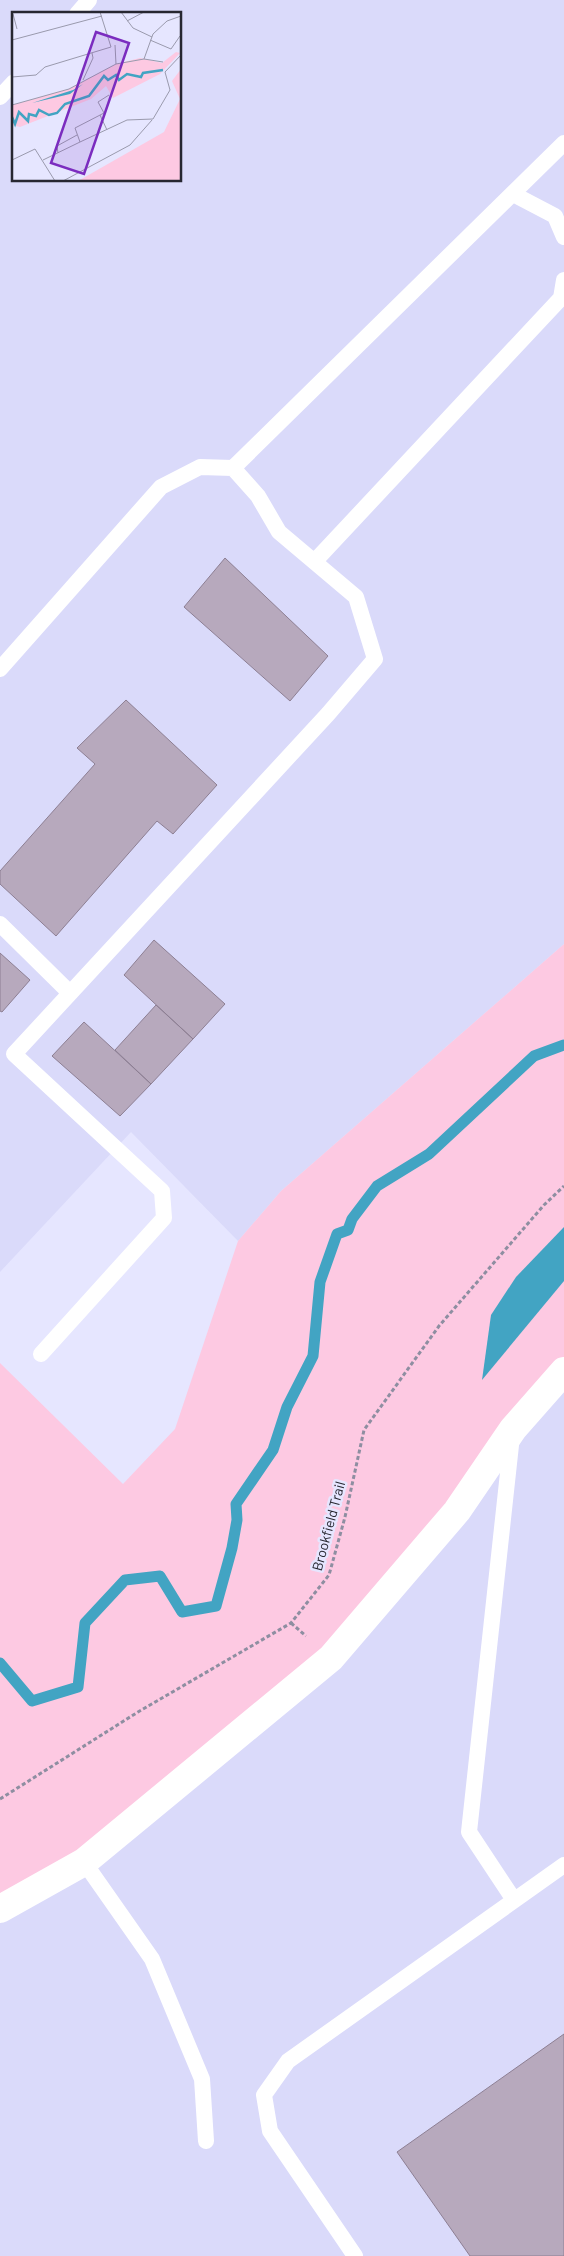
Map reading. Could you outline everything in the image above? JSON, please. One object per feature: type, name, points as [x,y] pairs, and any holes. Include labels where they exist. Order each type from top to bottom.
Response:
[{"type":"street","points":[[0,1909],[84,1862],[331,1658],[457,1511],[513,1429],[564,1371]]},
{"type":"lane","points":[[79,12],[89,0]]},
{"type":"lane","points":[[0,97],[12,84]]},
{"type":"lane","points":[[0,669],[161,487],[200,467],[233,468],[564,143]]},
{"type":"lane","points":[[513,194],[555,216],[564,237]]},
{"type":"lane","points":[[315,561],[560,298],[564,280]]},
{"type":"lane","points":[[41,1354],[164,1218],[162,1191],[14,1054],[328,714],[375,659],[356,597],[279,532],[258,496],[233,468]]},
{"type":"lane","points":[[0,924],[70,993]]},
{"type":"lane","points":[[513,1429],[469,1832],[514,1900]]},
{"type":"lane","points":[[84,1862],[152,1959],[202,2079],[206,2142]]},
{"type":"lane","points":[[355,2256],[270,2131],[264,2095],[288,2061],[564,1865]]},
{"type":"path","name":"Brookfield Trail","points":[[0,1799],[138,1712],[291,1624],[329,1575],[345,1517],[364,1430],[439,1326],[544,1205],[564,1186]]},
{"type":"shaded area","points":[[0,0],[564,0],[564,944],[281,1191],[238,1241],[131,1132],[0,1272]]},
{"type":"shaded area","points":[[564,944],[564,1371],[331,1658],[0,1909],[0,1363],[123,1484],[175,1429],[238,1241],[281,1191]]},
{"type":"shaded area","points":[[564,1371],[564,2256],[0,2256],[0,1909]]},
{"type":"water","points":[[564,1227],[564,1281],[482,1380],[491,1315],[516,1277]]},
{"type":"building","points":[[225,558],[328,656],[290,701],[184,607]]},
{"type":"building","points":[[126,700],[217,785],[173,834],[157,821],[56,936],[0,884],[0,871],[95,764],[77,748]]},
{"type":"building","points":[[154,940],[225,1004],[193,1039],[124,975]]},
{"type":"building","points":[[0,953],[30,980],[2,1012],[0,1011]]},
{"type":"building","points":[[156,1005],[193,1039],[151,1084],[115,1050]]},
{"type":"building","points":[[84,1022],[151,1084],[120,1116],[52,1056]]},
{"type":"building","points":[[564,2034],[564,2256],[470,2256],[397,2152]]},
{"type":"waterway","points":[[0,1663],[32,1701],[78,1687],[85,1623],[125,1580],[160,1576],[182,1612],[216,1606],[232,1548],[237,1520],[236,1504],[273,1450],[287,1407],[313,1356],[320,1282],[337,1234],[348,1230],[352,1219],[377,1186],[429,1154],[534,1056],[564,1045]]}]
